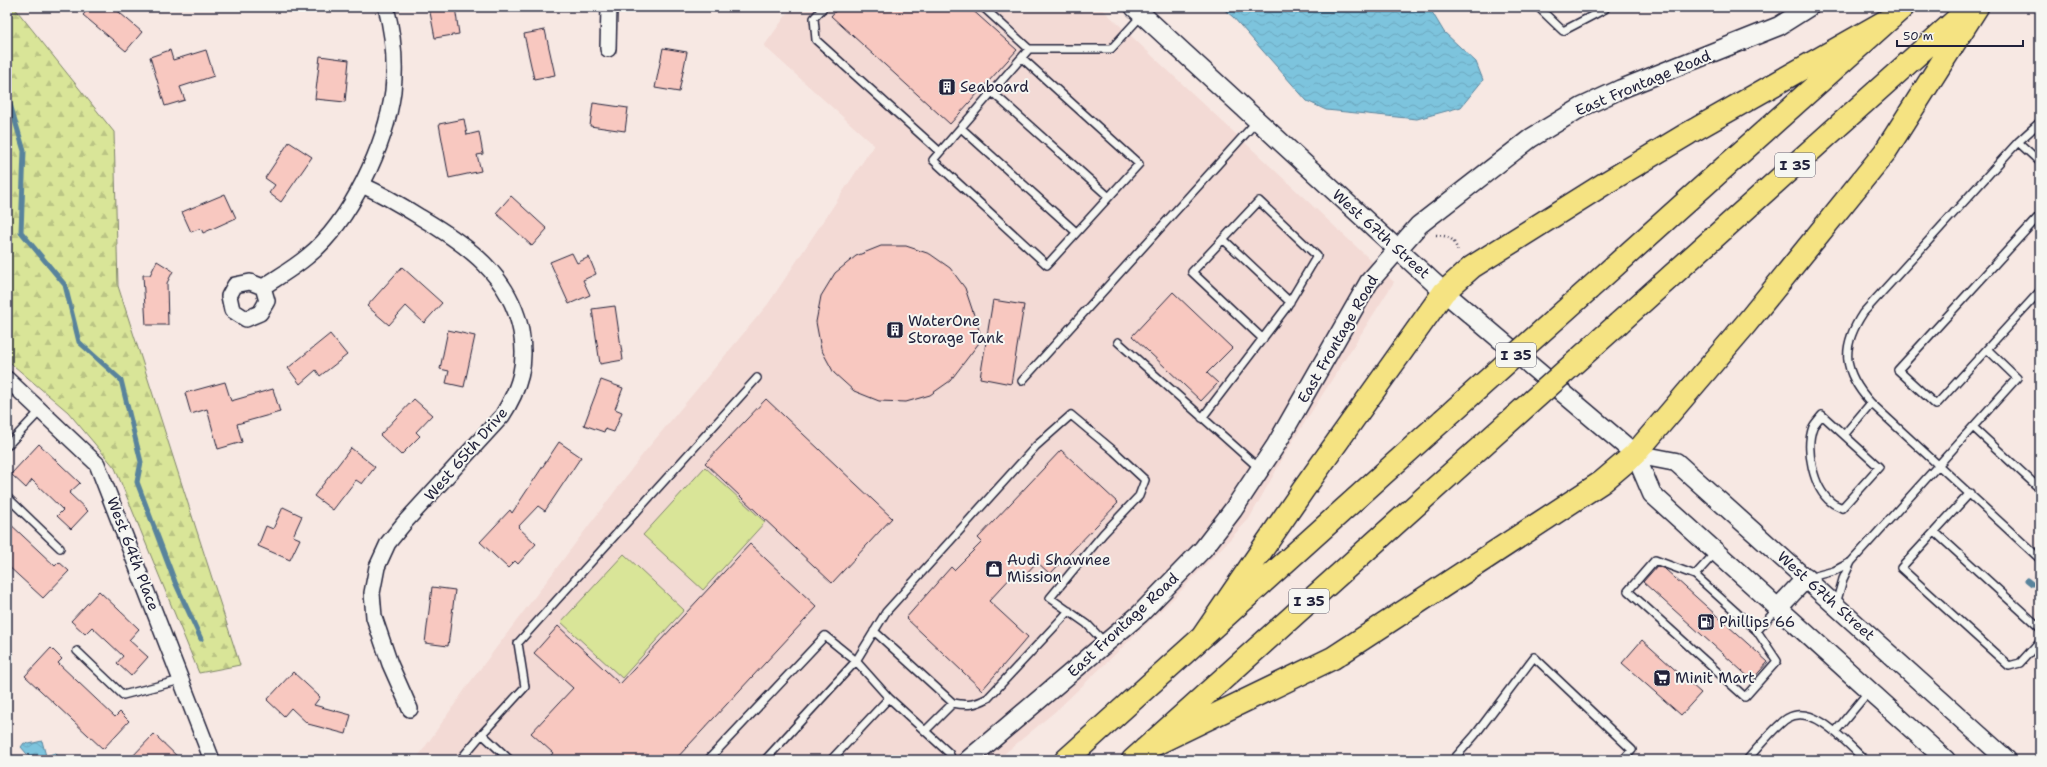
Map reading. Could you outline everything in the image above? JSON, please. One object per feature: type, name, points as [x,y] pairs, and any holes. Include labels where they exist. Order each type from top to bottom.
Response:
[{"type":"highway","name":"I 35","points":[[1139,754],[1971,7]]},
{"type":"highway","points":[[1139,754],[1333,658],[1602,482],[1634,454],[1744,325],[1885,152],[1978,7]]},
{"type":"highway","name":"I 35","points":[[1066,760],[1897,12]]},
{"type":"highway","points":[[1204,636],[1307,484],[1444,292],[1472,266],[1690,132],[1897,12]]},
{"type":"street","points":[[263,288],[309,256],[334,228],[362,185],[385,129],[392,92],[394,62],[391,27],[386,7]]},
{"type":"street","points":[[608,49],[609,7]]},
{"type":"street","name":"East Frontage Road","points":[[968,760],[1140,614],[1203,549],[1261,470],[1301,403],[1369,282],[1397,248],[1419,226],[1531,138],[1582,107],[1621,89],[1779,26],[1809,7]]},
{"type":"street","name":"West 67th Street","points":[[1138,11],[1444,292],[1634,454],[1652,494],[1946,760]]},
{"type":"street","name":"West 65th Drive","points":[[362,185],[384,195],[455,237],[490,269],[505,288],[518,315],[524,348],[522,376],[511,402],[502,416],[405,522],[388,543],[377,567],[372,593],[374,617],[390,664],[410,709]]},
{"type":"street","name":"West 64th Place","points":[[7,379],[97,464],[212,760]]},
{"type":"street","name":"West 67th Street","points":[[1634,454],[1676,462],[2007,760]]},
{"type":"street","points":[[1778,608],[1806,578]]},
{"type":"lane","points":[[824,7],[814,18],[816,40],[940,152]]},
{"type":"lane","points":[[983,7],[1029,49],[1111,49],[1138,11]]},
{"type":"lane","points":[[1538,7],[1563,31],[1605,8]]},
{"type":"lane","points":[[1022,58],[1139,164],[1047,265],[933,160],[1029,49]]},
{"type":"lane","points":[[992,92],[1109,197]]},
{"type":"lane","points":[[1022,381],[1257,121]]},
{"type":"lane","points":[[2040,122],[2018,142],[1863,313],[1857,321],[1850,338],[1847,359],[1853,379],[1860,391],[1871,403],[2040,559]]},
{"type":"lane","points":[[960,128],[1076,232]]},
{"type":"lane","points":[[2018,142],[2040,162]]},
{"type":"lane","points":[[1202,418],[1263,339],[1290,302],[1317,256],[1259,201],[1192,272],[1263,339]]},
{"type":"lane","points":[[2040,215],[1898,370],[1936,405],[2040,291]]},
{"type":"lane","points":[[1223,239],[1290,302]]},
{"type":"lane","points":[[1118,342],[1261,470]]},
{"type":"lane","points":[[1836,605],[1843,579],[1851,562],[2018,378],[1987,349]]},
{"type":"lane","points":[[460,760],[524,687],[518,643],[757,378]]},
{"type":"lane","points":[[1844,435],[1871,403]]},
{"type":"lane","points":[[7,446],[40,410]]},
{"type":"lane","points":[[765,760],[856,662],[886,612],[1030,451],[1071,415],[1114,451],[1145,480],[1139,496],[1103,534],[1050,598],[1087,624],[1106,644]]},
{"type":"lane","points":[[1822,415],[1844,435],[1879,467],[1842,508],[1831,502],[1819,486],[1812,470],[1811,439],[1814,426],[1822,415]]},
{"type":"lane","points":[[1973,427],[2040,489]]},
{"type":"lane","points":[[1970,493],[1901,568],[2009,666],[2020,663],[2040,641]]},
{"type":"lane","points":[[7,497],[60,548]]},
{"type":"lane","points":[[1935,532],[2040,628]]},
{"type":"lane","points":[[1695,575],[1716,552]]},
{"type":"lane","points":[[1655,560],[1695,575],[1757,631],[1777,661],[1745,697],[1628,591],[1655,560]]},
{"type":"lane","points":[[1806,578],[1834,571],[1851,562]]},
{"type":"lane","points":[[1757,631],[1778,608]]},
{"type":"lane","points":[[874,631],[953,702],[964,706],[976,705],[988,698],[1069,611]]},
{"type":"lane","points":[[708,760],[825,636],[856,662],[889,698],[949,753],[952,760]]},
{"type":"lane","points":[[77,651],[123,695],[181,680]]},
{"type":"lane","points":[[1453,760],[1475,736],[1534,657],[1632,750],[1624,760]]},
{"type":"lane","points":[[1835,732],[1870,690]]},
{"type":"lane","points":[[832,760],[889,698]]},
{"type":"lane","points":[[925,731],[953,702]]},
{"type":"lane","points":[[1746,760],[1788,718],[1806,714],[1825,724],[1865,760]]},
{"type":"lane","points":[[482,734],[510,760]]},
{"type":"path","points":[[1436,235],[1448,236],[1456,242],[1458,253]]},
{"type":"shaded area","points":[[792,7],[1100,7],[1394,282],[1289,447],[1249,519],[1176,596],[1057,710],[997,760],[416,760],[468,685],[643,454],[768,304],[874,145],[764,46]]},
{"type":"green space","points":[[7,7],[14,7],[114,132],[118,286],[240,665],[199,673],[115,468],[68,412],[7,360],[7,253],[10,248],[7,226]]},
{"type":"green space","points":[[705,467],[765,522],[703,590],[643,535]]},
{"type":"green space","points":[[624,554],[684,610],[622,678],[561,622]]},
{"type":"water","points":[[1221,7],[1429,7],[1444,32],[1476,62],[1483,80],[1461,107],[1417,119],[1326,110],[1307,101],[1233,17]]},
{"type":"water","points":[[42,741],[46,756],[55,753],[62,760],[32,760],[21,747],[24,743],[29,744]]},
{"type":"building","points":[[90,7],[113,7],[142,32],[126,51],[83,15]]},
{"type":"building","points":[[429,7],[455,7],[459,34],[435,38]]},
{"type":"building","name":"Seaboard","points":[[839,7],[969,7],[1017,50],[950,124],[831,16]]},
{"type":"building","points":[[545,30],[555,75],[534,79],[524,34]]},
{"type":"building","points":[[663,48],[687,52],[679,92],[655,88]]},
{"type":"building","points":[[170,50],[173,60],[206,50],[214,76],[180,87],[185,100],[165,106],[150,57]]},
{"type":"building","points":[[320,56],[349,60],[345,102],[315,99]]},
{"type":"building","points":[[593,103],[628,108],[625,131],[590,126]]},
{"type":"building","points":[[464,119],[467,135],[479,132],[483,154],[477,155],[481,171],[449,178],[439,124]]},
{"type":"building","points":[[289,142],[312,157],[281,202],[269,193],[275,185],[265,178]]},
{"type":"building","points":[[225,194],[236,218],[203,233],[201,228],[191,232],[182,212]]},
{"type":"building","points":[[511,196],[547,229],[532,246],[496,213]]},
{"type":"building","name":"WaterOne Storage Tank","points":[[881,246],[906,246],[930,254],[950,268],[965,288],[982,339],[950,381],[930,395],[906,402],[879,401],[854,391],[834,373],[821,349],[816,322],[821,296],[835,273],[856,256]]},
{"type":"building","points":[[572,253],[577,263],[589,257],[596,274],[583,280],[590,295],[569,304],[550,262]]},
{"type":"building","points":[[157,261],[173,271],[167,283],[168,325],[146,325],[143,275],[150,275]]},
{"type":"building","points":[[402,267],[442,303],[424,323],[406,306],[389,325],[367,306]]},
{"type":"building","points":[[1173,292],[1232,348],[1207,373],[1218,383],[1201,401],[1132,336]]},
{"type":"building","points":[[993,300],[1024,305],[1011,384],[980,378]]},
{"type":"building","points":[[615,306],[623,360],[600,364],[592,309]]},
{"type":"building","points":[[448,330],[475,336],[464,387],[446,383],[449,371],[440,369]]},
{"type":"building","points":[[330,334],[347,355],[320,376],[316,370],[300,384],[288,368]]},
{"type":"building","points":[[601,380],[623,388],[615,409],[622,412],[614,432],[605,429],[604,432],[584,425]]},
{"type":"building","points":[[225,382],[231,401],[273,389],[280,412],[237,424],[242,442],[218,449],[207,409],[191,414],[185,393]]},
{"type":"building","points":[[414,399],[432,415],[416,432],[420,436],[401,455],[380,435]]},
{"type":"building","points":[[766,399],[892,518],[832,583],[705,463]]},
{"type":"building","points":[[559,442],[581,457],[545,511],[538,506],[518,527],[536,544],[518,564],[515,561],[508,568],[480,542],[510,510],[512,513]]},
{"type":"building","points":[[39,444],[80,483],[69,493],[88,511],[71,529],[57,516],[63,510],[32,480],[26,488],[11,474]]},
{"type":"building","points":[[351,448],[375,467],[362,484],[356,480],[333,510],[314,496]]},
{"type":"building","name":"Audi Shawnee Mission","points":[[1061,450],[1118,503],[1050,574],[1037,562],[1022,578],[1015,573],[989,601],[1028,637],[982,690],[906,618],[951,567],[954,570],[982,542],[978,538]]},
{"type":"building","points":[[283,507],[302,516],[293,536],[300,539],[290,560],[258,546],[266,526],[273,529]]},
{"type":"building","points":[[7,521],[55,566],[59,562],[69,571],[43,598],[7,565]]},
{"type":"building","points":[[750,544],[817,607],[675,760],[547,760],[553,753],[531,733],[573,688],[534,653],[558,626],[620,684]]},
{"type":"building","name":"Phillips 66","points":[[1657,566],[1665,569],[1768,662],[1752,680],[1643,582]]},
{"type":"building","points":[[432,587],[455,590],[448,646],[425,643]]},
{"type":"building","points":[[99,591],[139,629],[129,640],[148,657],[131,676],[117,663],[123,656],[92,627],[85,634],[71,621]]},
{"type":"building","name":"Minit Mart","points":[[1642,640],[1701,693],[1681,715],[1622,663]]},
{"type":"building","points":[[51,648],[62,659],[58,663],[115,717],[120,712],[129,721],[103,749],[25,676]]},
{"type":"building","points":[[293,672],[320,697],[314,705],[351,715],[346,734],[308,724],[291,708],[284,716],[267,700]]},
{"type":"building","points":[[154,734],[181,760],[129,760]]},
{"type":"waterway","points":[[7,94],[24,151],[21,232],[65,285],[79,342],[121,380],[141,462],[137,482],[175,582],[201,639]]},
{"type":"waterway","points":[[2027,580],[2032,584]]},
{"type":"place","name":"Seaboard","points":[[947,87]]},
{"type":"place","name":"WaterOne Storage Tank","points":[[895,330]]},
{"type":"place","name":"Audi Shawnee Mission","points":[[994,569]]},
{"type":"place","name":"Phillips 66","points":[[1706,622]]},
{"type":"place","name":"Minit Mart","points":[[1662,678]]}]
